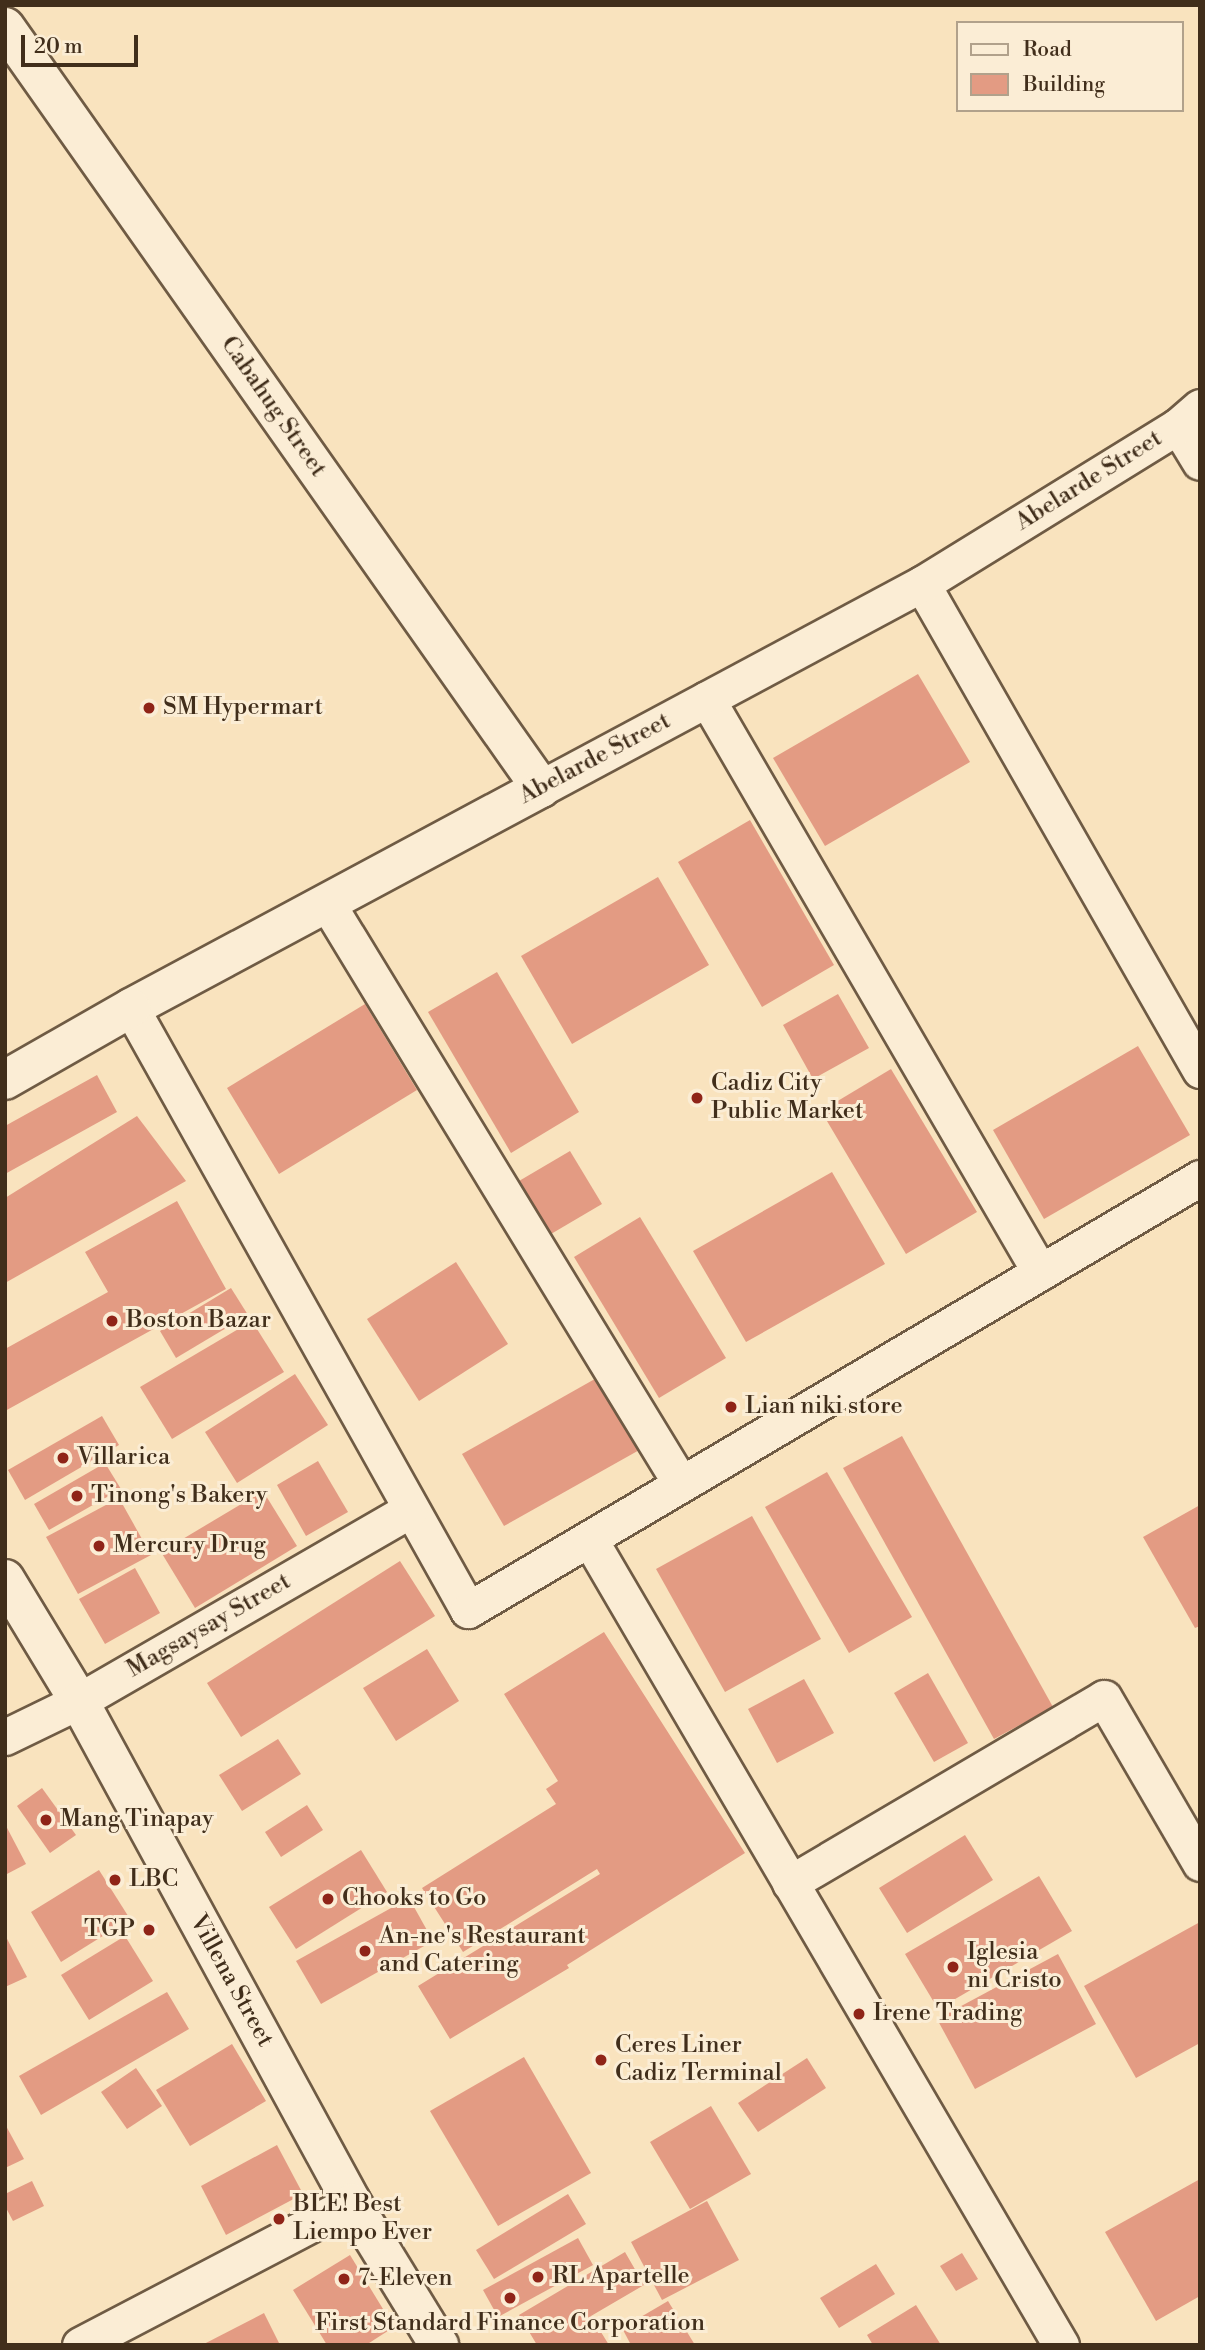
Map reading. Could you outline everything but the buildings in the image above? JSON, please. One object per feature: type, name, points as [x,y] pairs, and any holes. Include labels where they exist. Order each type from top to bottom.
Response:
[{"type":"main road","name":"Cabahug Street","points":[[5,27],[541,788]]},
{"type":"main road","name":"Abelarde Street","points":[[5,1080],[131,1008],[541,788]]},
{"type":"main road","name":"Villena Street","points":[[5,1579],[79,1701],[352,2203],[439,2345]]},
{"type":"street","name":"Abelarde Street","points":[[541,788],[922,584],[1189,416]]},
{"type":"street","points":[[1189,416],[1200,462]]},
{"type":"street","points":[[922,584],[1200,1070]]},
{"type":"street","points":[[707,699],[1040,1272]]},
{"type":"street","points":[[327,904],[681,1485]]},
{"type":"street","points":[[131,1008],[468,1611],[1200,1178]]},
{"type":"street","name":"Magsaysay Street","points":[[5,1737],[79,1701],[410,1510]]},
{"type":"street","points":[[590,1540],[1061,2345]]},
{"type":"street","points":[[790,1883],[1104,1698],[1200,1863]]},
{"type":"street","points":[[80,2345],[352,2203]]},
{"type":"place","name":"SM Hypermart","points":[[149,708]]},
{"type":"place","name":"Cadiz City Public Market","points":[[697,1098]]},
{"type":"place","name":"Boston Bazar","points":[[112,1321]]},
{"type":"place","name":"Lian niki store","points":[[731,1407]]},
{"type":"place","name":"Villarica","points":[[63,1458]]},
{"type":"place","name":"Tinong's Bakery","points":[[77,1496]]},
{"type":"place","name":"Mercury Drug","points":[[99,1546]]},
{"type":"place","name":"Mang Tinapay","points":[[46,1820]]},
{"type":"place","name":"LBC","points":[[115,1880]]},
{"type":"place","name":"Chooks to Go","points":[[328,1899]]},
{"type":"place","name":"TGP","points":[[149,1930]]},
{"type":"place","name":"An-ne's Restaurant and Catering","points":[[365,1951]]},
{"type":"place","name":"Iglesia ni Cristo","points":[[953,1967]]},
{"type":"place","name":"Irene Trading","points":[[859,2014]]},
{"type":"place","name":"Ceres Liner Cadiz Terminal","points":[[601,2060]]},
{"type":"place","name":"BLE! Best Liempo Ever","points":[[279,2219]]},
{"type":"place","name":"RL Apartelle","points":[[538,2277]]},
{"type":"place","name":"7-Eleven","points":[[344,2279]]},
{"type":"place","name":"First Standard Finance Corporation","points":[[510,2298]]}]
